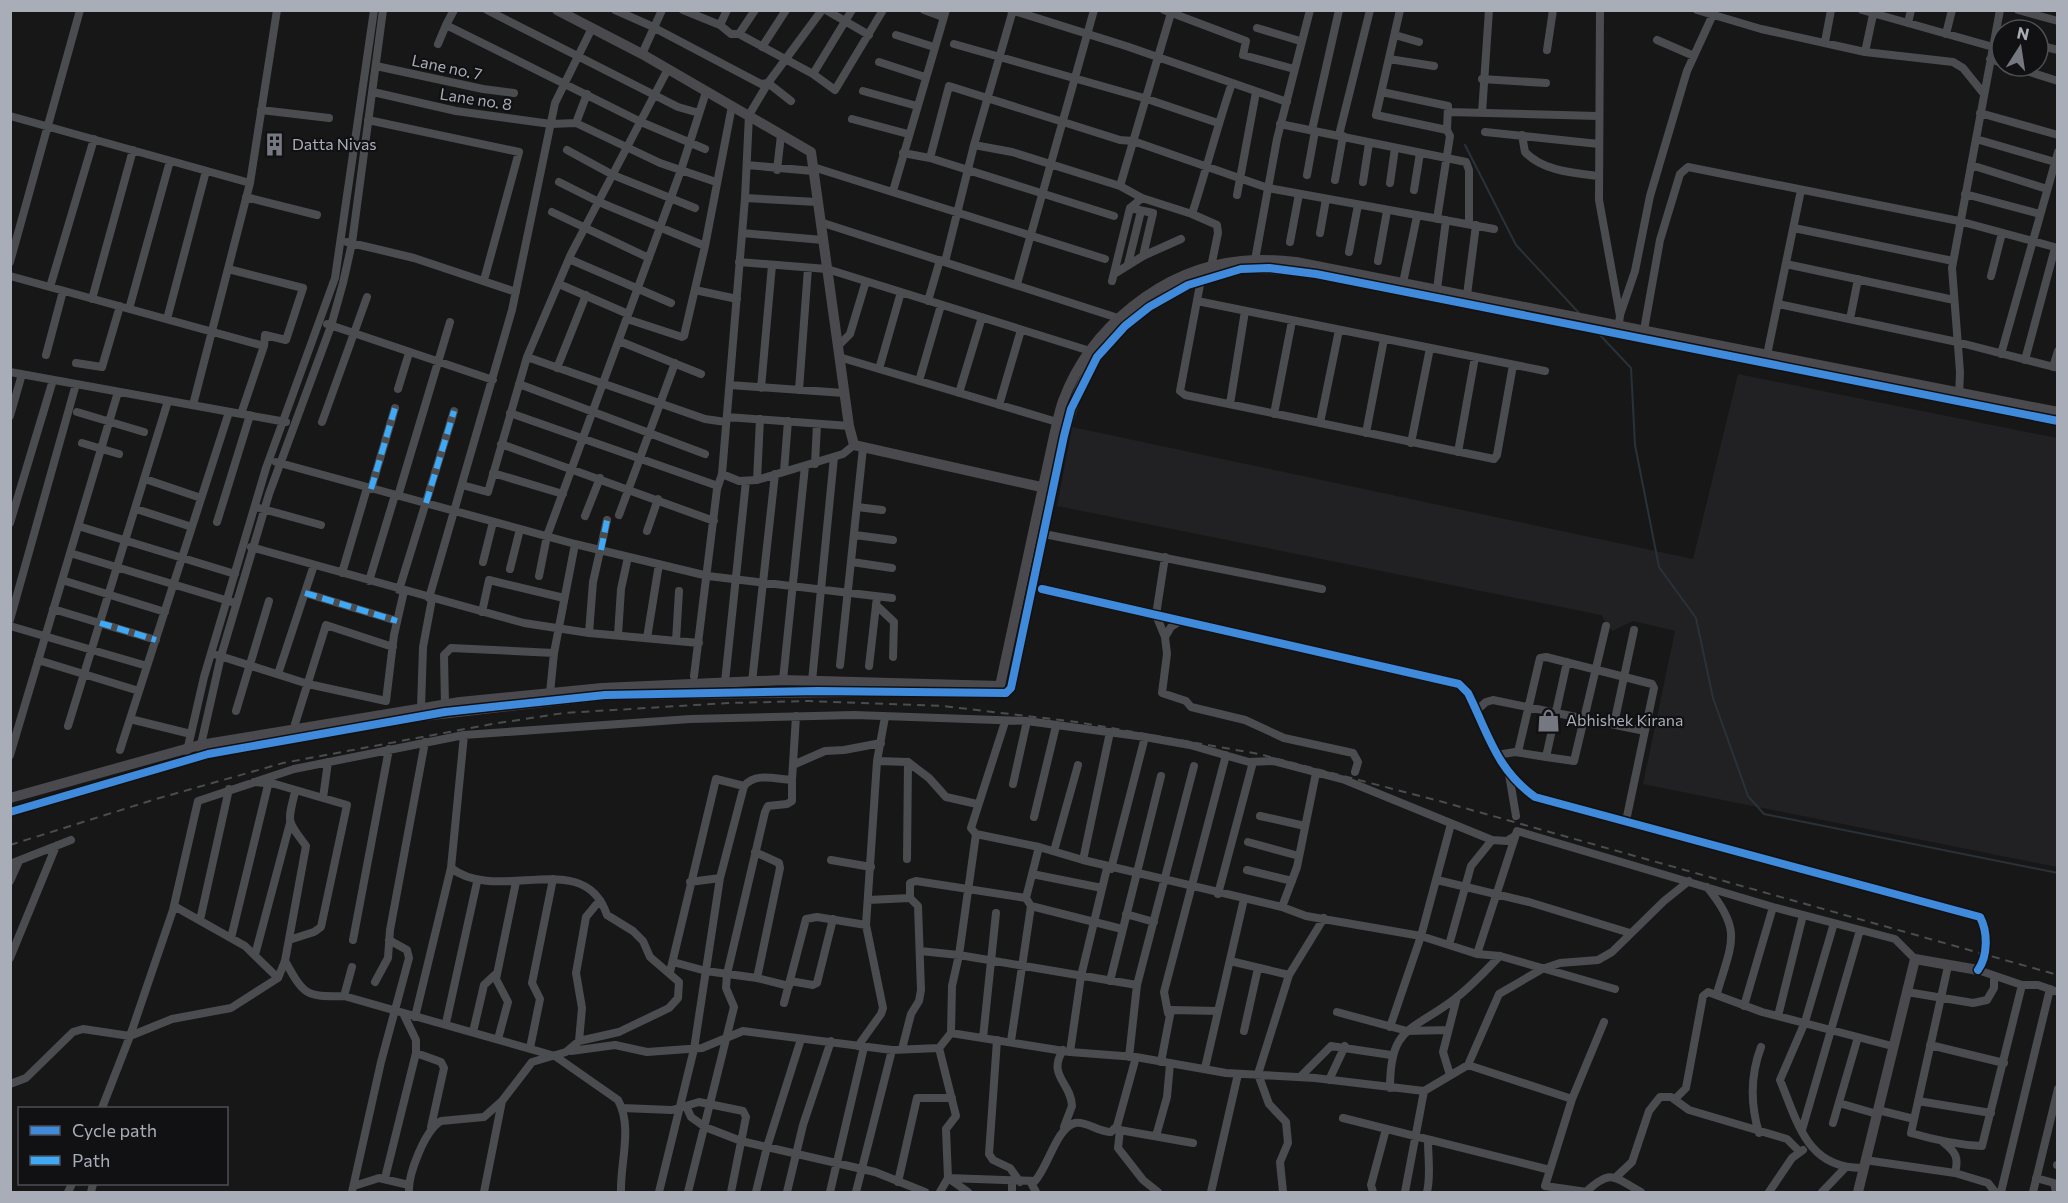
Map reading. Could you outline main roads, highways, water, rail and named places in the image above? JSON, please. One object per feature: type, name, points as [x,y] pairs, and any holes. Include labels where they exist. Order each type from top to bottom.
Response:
[{"type":"waterway","points":[[1465,145],[1516,245],[1579,313]]},
{"type":"waterway","points":[[1599,334],[1631,368],[1635,445],[1659,567],[1696,618],[1713,698],[1748,796],[1764,814],[2058,873]]},
{"type":"railway","points":[[10,845],[156,799],[283,763],[564,713],[728,703],[809,701],[943,706],[1077,722],[1259,754],[1443,802],[2058,975]]},
{"type":"place","name":"Datta Nivas","points":[[274,144]]},
{"type":"place","name":"Abhishek Kirana","points":[[1548,720]]}]
